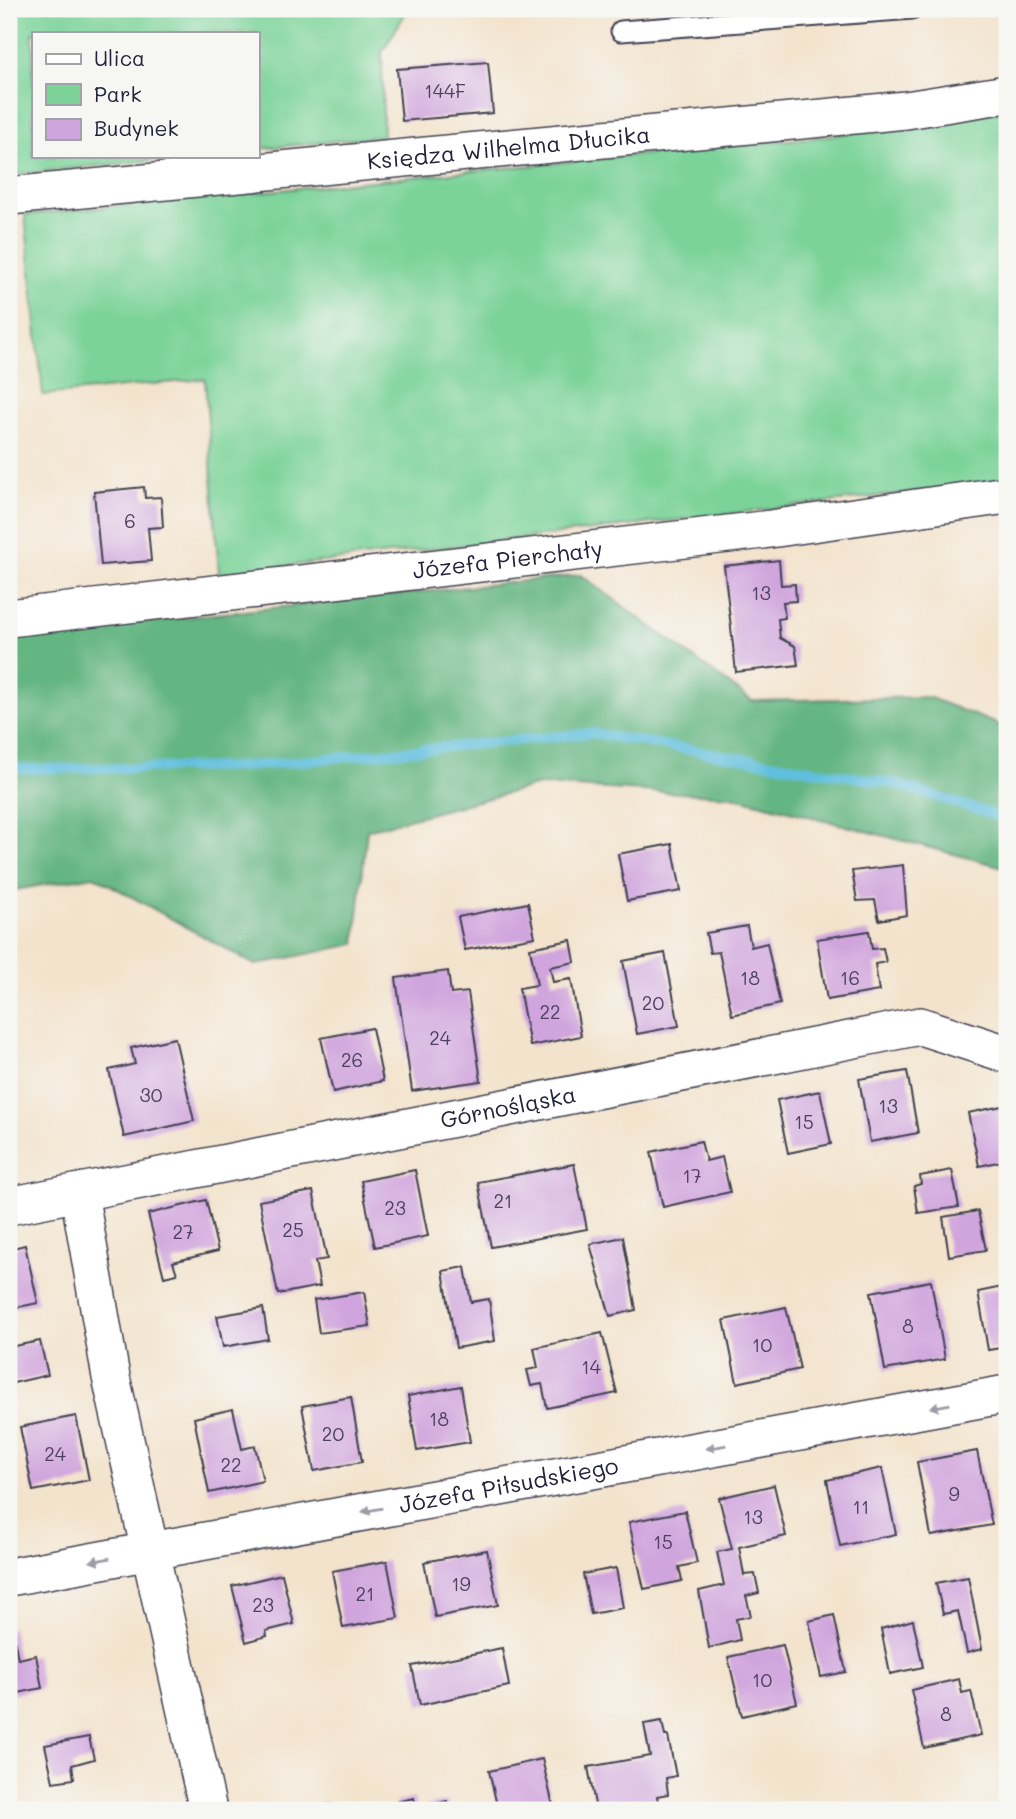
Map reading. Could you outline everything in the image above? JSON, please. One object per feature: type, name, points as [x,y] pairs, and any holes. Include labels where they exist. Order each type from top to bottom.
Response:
[{"type":"street","name":"Księdza Wilhelma Dłucika","points":[[9,196],[906,110],[1007,94]]},
{"type":"street","name":"Józefa Pierchały","points":[[9,618],[763,530],[1007,495]]},
{"type":"street","name":"Górnośląska","points":[[9,1206],[920,1026],[1007,1054]]},
{"type":"street","points":[[79,1193],[111,1377],[208,1810]]},
{"type":"street","name":"Józefa Piłsudskiego","points":[[9,1577],[1007,1394]]},
{"type":"lane","points":[[621,31],[913,9]]},
{"type":"green space","points":[[9,9],[408,9],[382,52],[383,136],[259,149],[259,32],[32,32],[32,158],[175,158],[9,175]]},
{"type":"green space","points":[[1007,110],[1007,481],[219,574],[205,379],[43,395],[25,215],[819,137]]},
{"type":"green space","points":[[581,575],[752,701],[928,697],[1007,728],[1007,868],[732,796],[539,785],[367,830],[355,944],[255,965],[94,876],[9,891],[9,636]]},
{"type":"building","points":[[488,62],[493,113],[402,121],[397,69]]},
{"type":"building","points":[[144,487],[145,498],[161,497],[163,527],[148,528],[151,561],[101,565],[94,492]]},
{"type":"building","points":[[779,560],[781,585],[795,584],[796,601],[783,602],[785,618],[778,619],[780,638],[795,646],[798,665],[736,672],[724,566]]},
{"type":"building","points":[[672,844],[681,891],[627,901],[618,854]]},
{"type":"building","points":[[903,865],[907,915],[879,920],[875,900],[857,901],[852,871]]},
{"type":"building","points":[[528,903],[535,937],[465,950],[458,917]]},
{"type":"building","points":[[747,926],[751,947],[767,943],[780,1004],[732,1015],[719,952],[710,953],[706,933]]},
{"type":"building","points":[[869,931],[872,949],[883,948],[886,962],[875,964],[879,991],[827,1000],[817,939]]},
{"type":"building","points":[[571,940],[575,962],[550,967],[553,982],[571,979],[581,1036],[530,1046],[519,988],[537,985],[530,948]]},
{"type":"building","points":[[665,953],[679,1026],[637,1034],[623,961]]},
{"type":"building","points":[[448,971],[451,994],[468,992],[481,1081],[412,1091],[396,978]]},
{"type":"building","points":[[372,1028],[383,1081],[333,1092],[321,1038]]},
{"type":"building","points":[[175,1038],[194,1121],[124,1137],[109,1070],[135,1064],[131,1048]]},
{"type":"building","points":[[907,1071],[918,1133],[870,1142],[859,1079]]},
{"type":"building","points":[[820,1091],[831,1144],[788,1153],[777,1100]]},
{"type":"building","points":[[1007,1105],[1007,1160],[979,1166],[968,1113]]},
{"type":"building","points":[[701,1141],[706,1161],[722,1157],[730,1192],[663,1207],[651,1152]]},
{"type":"building","points":[[574,1164],[587,1229],[491,1247],[478,1182]]},
{"type":"building","points":[[415,1170],[428,1236],[375,1247],[361,1181]]},
{"type":"building","points":[[952,1170],[959,1207],[918,1213],[914,1186],[921,1184],[920,1176]]},
{"type":"building","points":[[313,1191],[327,1259],[315,1261],[320,1286],[278,1294],[259,1201]]},
{"type":"building","points":[[206,1200],[218,1251],[173,1262],[177,1274],[164,1277],[148,1214]]},
{"type":"building","points":[[978,1211],[986,1250],[949,1256],[943,1217]]},
{"type":"building","points":[[623,1237],[636,1310],[610,1316],[590,1244]]},
{"type":"building","points":[[25,1245],[38,1303],[9,1309],[9,1249]]},
{"type":"building","points":[[465,1267],[471,1302],[489,1299],[495,1341],[456,1348],[443,1271]]},
{"type":"building","points":[[931,1281],[945,1359],[885,1370],[871,1292]]},
{"type":"building","points":[[1007,1286],[1007,1347],[988,1350],[978,1292]]},
{"type":"building","points":[[364,1292],[370,1326],[319,1333],[314,1300]]},
{"type":"building","points":[[786,1307],[800,1369],[737,1383],[724,1320]]},
{"type":"building","points":[[263,1308],[268,1339],[223,1347],[217,1316]]},
{"type":"building","points":[[602,1333],[617,1393],[547,1408],[542,1384],[531,1386],[527,1370],[538,1368],[534,1348]]},
{"type":"building","points":[[40,1341],[48,1375],[9,1384],[9,1347]]},
{"type":"building","points":[[461,1386],[470,1442],[417,1451],[408,1396]]},
{"type":"building","points":[[351,1397],[362,1462],[314,1471],[302,1406]]},
{"type":"building","points":[[233,1409],[242,1449],[255,1446],[263,1481],[209,1493],[194,1418]]},
{"type":"building","points":[[76,1416],[89,1480],[33,1491],[20,1427]]},
{"type":"building","points":[[977,1451],[992,1525],[931,1536],[917,1462]]},
{"type":"building","points":[[882,1468],[896,1534],[840,1546],[827,1480]]},
{"type":"building","points":[[774,1485],[786,1536],[739,1547],[744,1575],[755,1574],[759,1593],[746,1596],[751,1616],[736,1619],[740,1640],[709,1648],[699,1591],[724,1585],[717,1552],[732,1549],[719,1498]]},
{"type":"building","points":[[685,1511],[697,1563],[679,1567],[682,1581],[644,1589],[629,1522]]},
{"type":"building","points":[[487,1550],[498,1605],[435,1617],[424,1562]]},
{"type":"building","points":[[387,1561],[398,1618],[343,1628],[332,1571]]},
{"type":"building","points":[[616,1568],[623,1608],[591,1614],[583,1574]]},
{"type":"building","points":[[282,1574],[294,1624],[266,1631],[267,1636],[246,1642],[232,1586]]},
{"type":"building","points":[[968,1577],[982,1649],[967,1653],[958,1611],[943,1614],[936,1583]]},
{"type":"building","points":[[834,1615],[846,1672],[821,1677],[809,1621]]},
{"type":"building","points":[[913,1620],[923,1667],[890,1674],[881,1629]]},
{"type":"building","points":[[9,1628],[12,1628],[18,1659],[36,1655],[42,1688],[9,1695]]},
{"type":"building","points":[[783,1645],[797,1703],[742,1716],[728,1657]]},
{"type":"building","points":[[502,1648],[509,1686],[420,1705],[412,1666]]},
{"type":"building","points":[[959,1679],[962,1693],[971,1691],[981,1735],[924,1748],[911,1690]]},
{"type":"building","points":[[662,1721],[665,1736],[668,1736],[676,1776],[666,1778],[668,1794],[657,1796],[659,1807],[642,1810],[596,1810],[588,1767],[650,1756],[644,1724]]},
{"type":"building","points":[[89,1737],[94,1759],[72,1765],[74,1779],[53,1782],[45,1745]]},
{"type":"building","points":[[542,1759],[554,1810],[498,1810],[489,1771]]},
{"type":"building","points":[[414,1798],[416,1808],[447,1801],[450,1810],[398,1810],[396,1802]]},
{"type":"building","points":[[330,1804],[331,1810],[300,1810],[300,1809]]},
{"type":"waterway","points":[[9,769],[239,767],[591,733],[896,784],[1007,819]]}]
